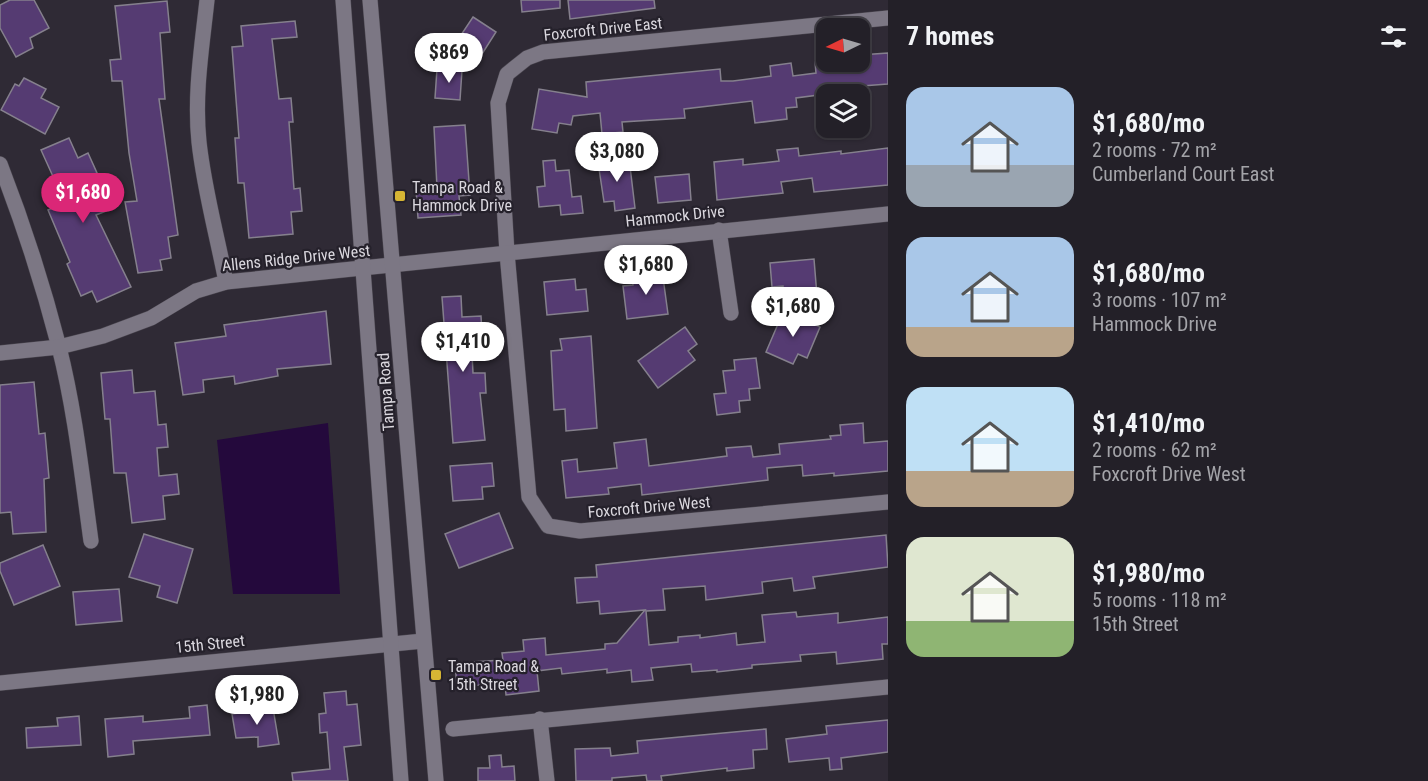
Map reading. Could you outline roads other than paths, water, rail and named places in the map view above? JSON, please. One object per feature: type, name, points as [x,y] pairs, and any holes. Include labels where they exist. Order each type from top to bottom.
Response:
[{"type":"street","points":[[207,0],[197,93],[199,140],[205,188],[226,282]]},
{"type":"street","name":"Tampa Road","points":[[343,0],[365,269],[401,781]]},
{"type":"street","name":"Tampa Road","points":[[370,0],[394,265],[435,781]]},
{"type":"street","name":"Foxcroft Drive East","points":[[507,253],[498,103],[507,74],[526,58],[543,52],[888,18]]},
{"type":"street","points":[[0,164],[17,208],[59,347],[79,455],[91,541]]},
{"type":"street","name":"Hammock Drive","points":[[394,265],[888,214]]},
{"type":"street","points":[[718,230],[731,313]]},
{"type":"street","name":"Foxcroft Drive West","points":[[507,253],[529,497],[548,526],[580,531],[888,502]]},
{"type":"street","name":"Allens Ridge Drive West","points":[[0,353],[59,347],[103,336],[151,318],[196,291],[226,282],[394,265]]},
{"type":"street","name":"15th Street","points":[[0,683],[423,641]]},
{"type":"street","points":[[453,729],[888,687]]},
{"type":"street","points":[[540,719],[547,781]]},
{"type":"place","name":"Tampa Road & Hammock Drive","points":[[400,196]]},
{"type":"place","name":"Tampa Road & 15th Street","points":[[436,675]]}]
